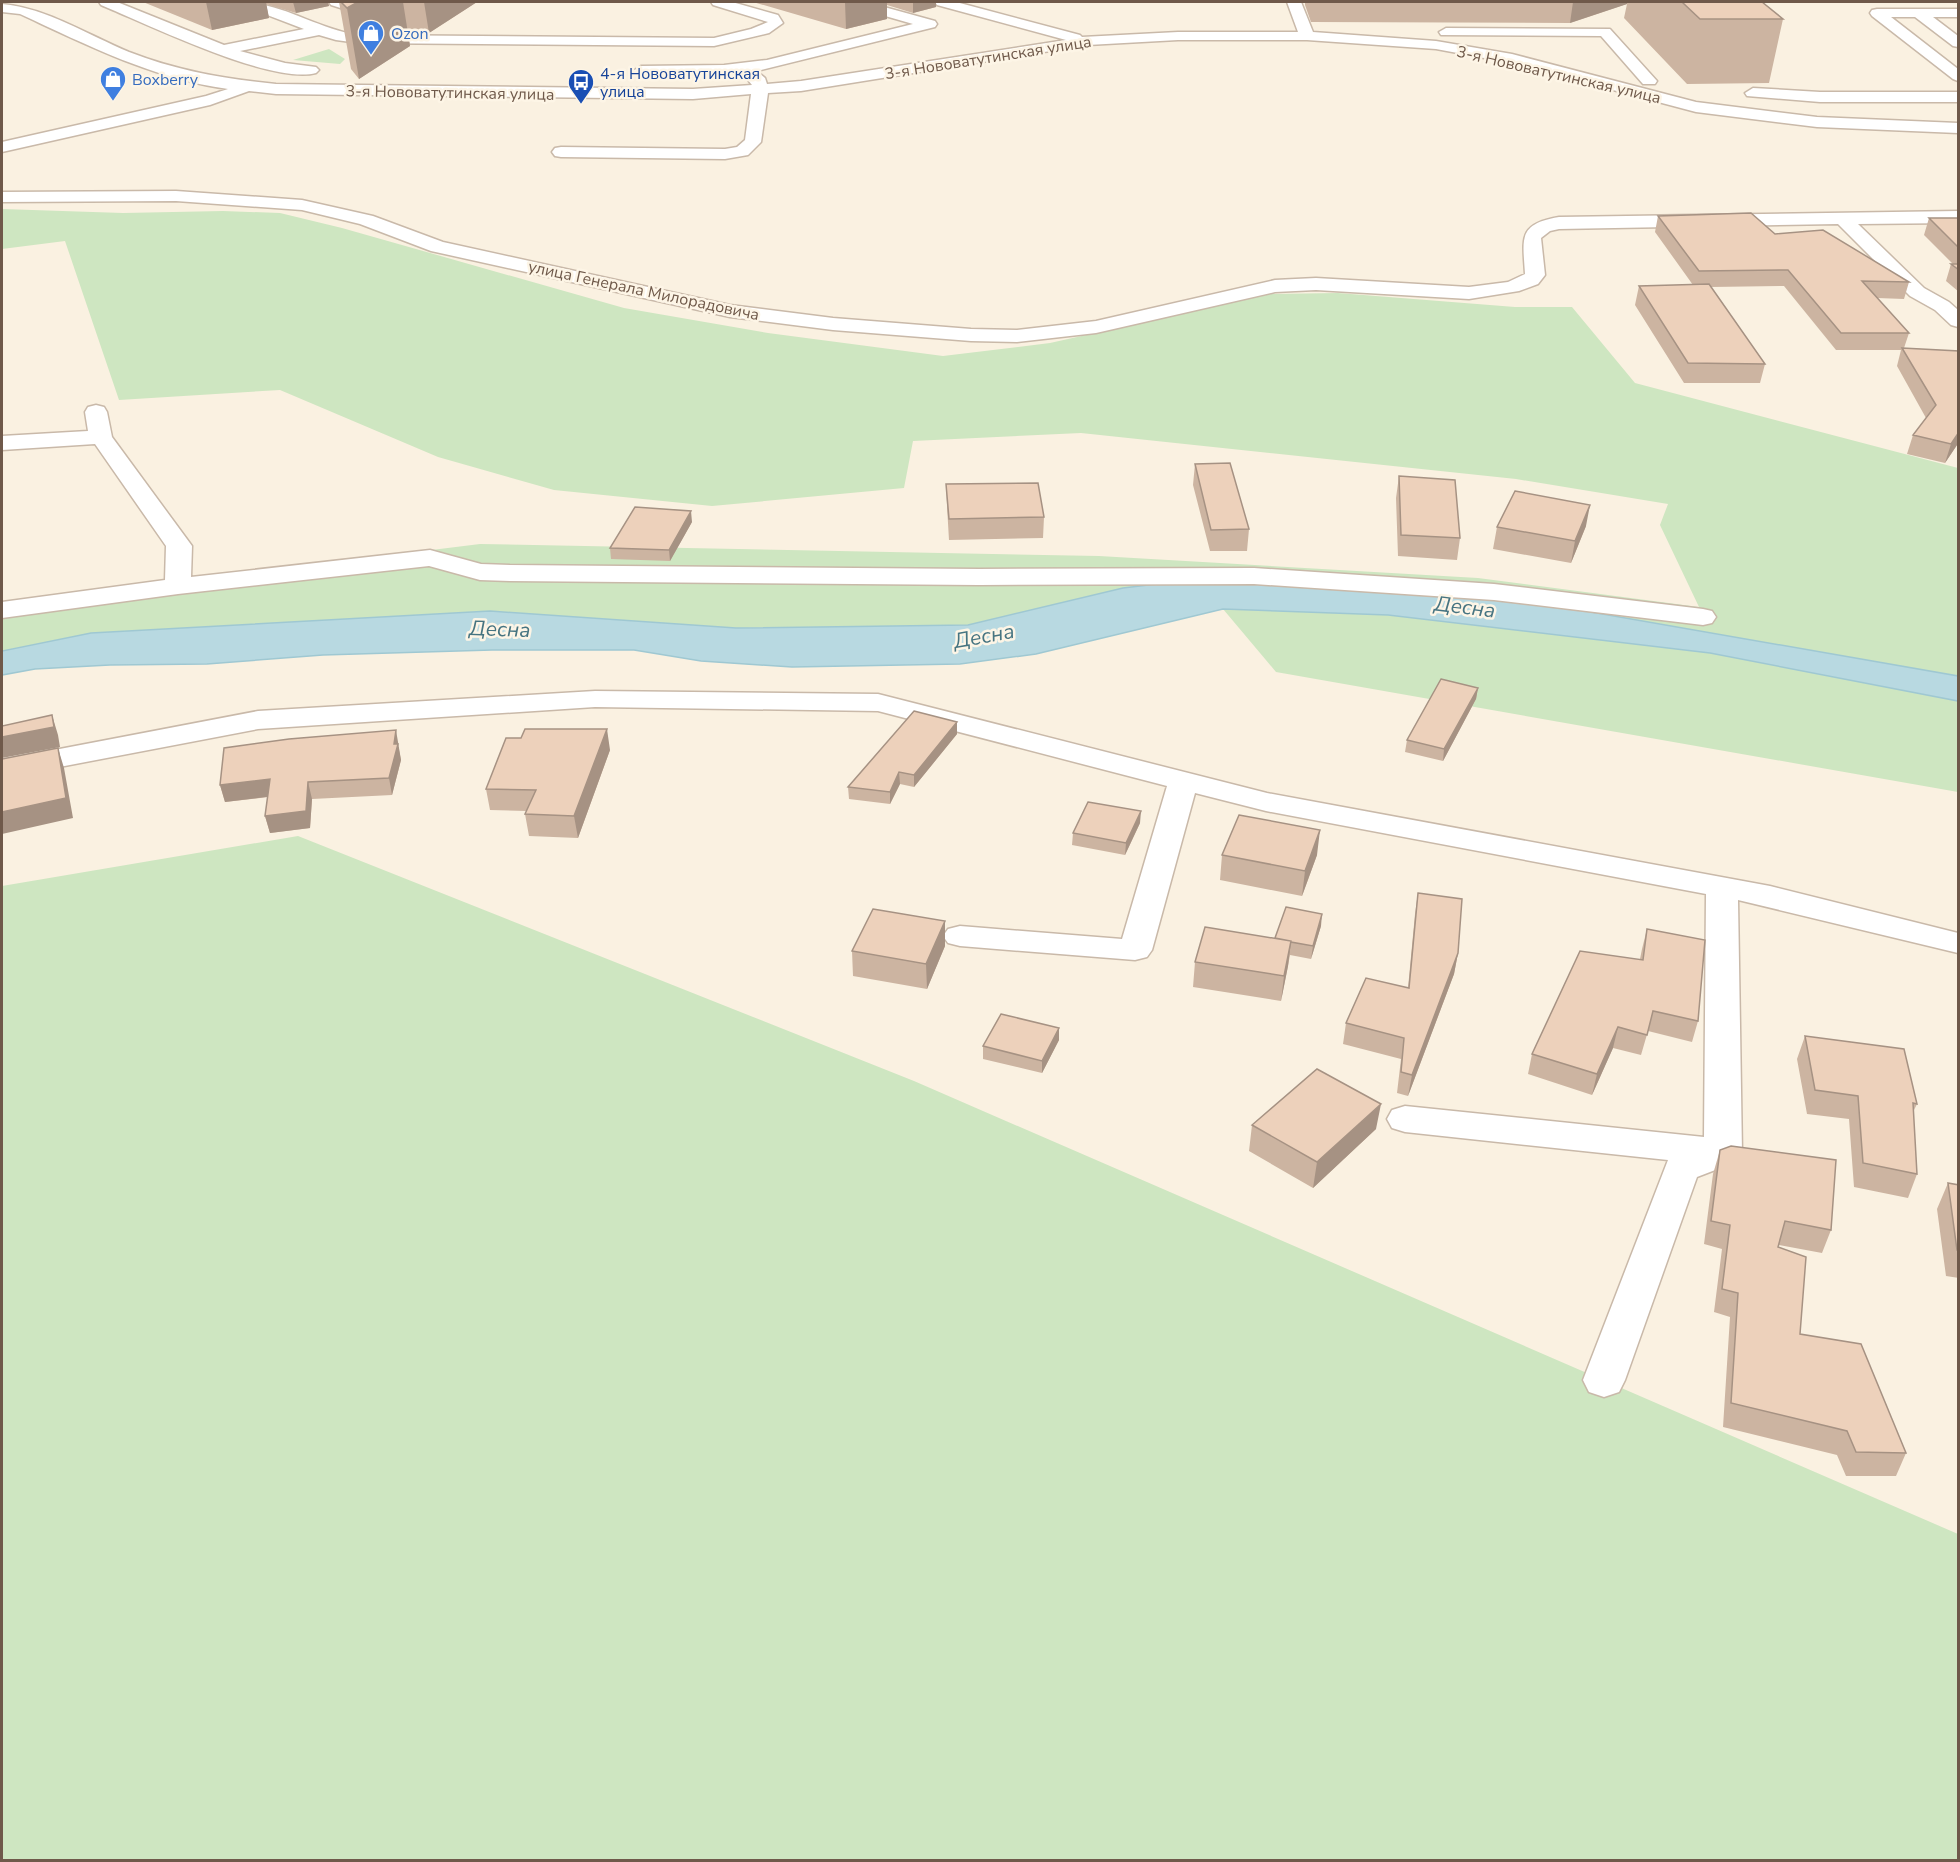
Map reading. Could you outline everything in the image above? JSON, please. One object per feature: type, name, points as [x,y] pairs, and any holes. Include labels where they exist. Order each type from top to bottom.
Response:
[{"type":"street","points":[[106,2],[266,65],[330,71]]},
{"type":"street","points":[[246,2],[344,38],[358,39],[714,42],[760,30],[776,22],[773,18],[718,2]]},
{"type":"street","points":[[336,2],[361,11],[372,12],[422,2]]},
{"type":"street","points":[[852,2],[930,24]]},
{"type":"street","points":[[942,2],[1088,41]]},
{"type":"street","points":[[1294,2],[1307,36]]},
{"type":"street","points":[[266,9],[297,3]]},
{"type":"street","name":"3-я Нововатутинская улица","points":[[2,8],[22,6],[151,66],[187,76],[250,86],[307,90],[693,94],[801,86],[1088,41],[1178,36],[1307,36],[1437,45],[1512,59],[1696,107],[1817,122],[1959,128]]},
{"type":"street","points":[[1959,13],[1877,13],[1959,76]]},
{"type":"street","points":[[1918,13],[1959,43]]},
{"type":"street","points":[[629,70],[745,68],[804,56],[930,24],[999,17]]},
{"type":"street","points":[[151,66],[320,30]]},
{"type":"street","points":[[1649,81],[1605,32],[1439,32],[1443,38],[1474,46],[1649,81],[1669,84]]},
{"type":"street","points":[[561,152],[725,154],[742,151],[753,142],[760,90],[759,81],[714,42]]},
{"type":"street","points":[[2,147],[210,100],[250,86]]},
{"type":"street","points":[[1734,91],[1820,97],[1959,97]]},
{"type":"street","points":[[584,140],[753,142]]},
{"type":"street","points":[[2,160],[23,142]]},
{"type":"street","name":"улица Генерала Милорадовича","points":[[2,197],[176,196],[302,205],[366,220],[438,246],[730,311],[880,329],[1017,336],[1096,327],[1256,289],[1285,285],[1316,284],[1445,292],[1502,290],[1531,280],[1535,275],[1532,238],[1534,232],[1542,227],[1556,224],[1589,221],[1959,217]]},
{"type":"street","points":[[1844,220],[1917,292],[1951,307],[1959,321]]},
{"type":"street","points":[[96,412],[100,436],[179,546],[178,586]]},
{"type":"street","points":[[2,443],[100,436]]},
{"type":"street","points":[[2,610],[178,586],[430,558],[480,572],[510,573],[1254,576],[1494,592],[1703,617]]},
{"type":"street","points":[[2,769],[258,720],[595,699],[878,703],[1266,802],[1770,896],[1959,943]]},
{"type":"street","points":[[960,936],[1135,950],[1182,781]]},
{"type":"street","points":[[1722,887],[1739,1155]]},
{"type":"street","points":[[1405,1119],[1739,1155]]},
{"type":"street","points":[[1604,1380],[1681,1169],[1739,1155]]},
{"type":"green space","points":[[329,49],[345,59],[340,64],[293,60]]},
{"type":"green space","points":[[2,209],[123,213],[223,211],[280,213],[342,228],[624,308],[768,333],[943,356],[1050,343],[1271,294],[1338,293],[1515,307],[1572,307],[1635,383],[1958,468],[1958,676],[1528,601],[1123,588],[968,625],[736,628],[490,611],[91,633],[2,651],[2,603],[480,544],[1099,556],[1478,578],[1699,607],[1660,525],[1668,504],[1516,479],[1081,433],[913,441],[904,488],[712,506],[554,490],[438,457],[280,390],[119,400],[65,241],[2,249]]},
{"type":"green space","points":[[1223,609],[1388,615],[1710,653],[1958,701],[1958,792],[1276,672]]},
{"type":"green space","points":[[298,836],[914,1081],[1958,1534],[1958,1860],[2,1860],[2,886]]},
{"type":"water","name":"Десна","points":[[1216,577],[1528,601],[1958,676],[1958,701],[1710,653],[1388,615],[1223,609],[1036,654],[960,664],[792,667],[701,661],[634,650],[492,650],[323,655],[207,664],[110,665],[35,669],[2,675],[2,651],[91,633],[490,611],[736,628],[968,625],[1123,588]]},
{"type":"building","points":[[341,2],[358,2],[347,8]]},
{"type":"building","points":[[1682,2],[1762,2],[1783,19],[1700,19]]},
{"type":"building","points":[[1751,213],[1775,234],[1823,230],[1909,282],[1862,281],[1909,333],[1841,333],[1788,270],[1699,271],[1658,216]]},
{"type":"building","points":[[1929,218],[1959,218],[1959,248]]},
{"type":"building","points":[[1951,264],[1959,264],[1959,270]]},
{"type":"building","points":[[1709,284],[1765,364],[1688,363],[1639,286]]},
{"type":"building","points":[[1902,348],[1959,351],[1959,432],[1951,444],[1913,435],[1936,405]]},
{"type":"building","points":[[1230,463],[1249,529],[1211,530],[1195,464]]},
{"type":"building","points":[[1399,476],[1455,480],[1460,538],[1401,535]]},
{"type":"building","points":[[1038,483],[1044,517],[949,519],[946,484]]},
{"type":"building","points":[[1515,491],[1590,505],[1575,541],[1497,527]]},
{"type":"building","points":[[635,507],[691,511],[669,550],[610,548]]},
{"type":"building","points":[[1441,679],[1478,688],[1444,749],[1407,740]]},
{"type":"building","points":[[914,711],[957,722],[914,775],[899,772],[890,792],[848,787]]},
{"type":"building","points":[[52,715],[54,727],[2,737],[2,726]]},
{"type":"building","points":[[525,729],[607,729],[574,816],[525,814],[536,790],[486,789],[506,738],[521,738]]},
{"type":"building","points":[[396,730],[394,744],[398,744],[389,778],[308,782],[306,811],[265,816],[270,779],[220,785],[224,748],[289,739]]},
{"type":"building","points":[[58,748],[66,798],[2,812],[2,759]]},
{"type":"building","points":[[1088,802],[1141,811],[1126,843],[1073,833]]},
{"type":"building","points":[[1239,815],[1320,830],[1305,871],[1222,855]]},
{"type":"building","points":[[1418,893],[1462,899],[1458,953],[1412,1075],[1401,1072],[1404,1038],[1346,1023],[1366,978],[1409,988]]},
{"type":"building","points":[[1286,907],[1322,914],[1313,946],[1275,938]]},
{"type":"building","points":[[873,909],[945,921],[926,964],[852,951]]},
{"type":"building","points":[[1205,927],[1291,941],[1284,976],[1195,962]]},
{"type":"building","points":[[1647,929],[1705,940],[1698,1021],[1653,1011],[1647,1035],[1618,1027],[1597,1074],[1532,1054],[1580,951],[1643,960]]},
{"type":"building","points":[[1001,1014],[1059,1028],[1042,1061],[983,1046]]},
{"type":"building","points":[[1805,1036],[1904,1049],[1917,1104],[1913,1103],[1917,1174],[1863,1163],[1858,1096],[1815,1090]]},
{"type":"building","points":[[1317,1069],[1381,1104],[1317,1162],[1252,1125]]},
{"type":"building","points":[[1731,1146],[1836,1160],[1831,1230],[1785,1221],[1778,1247],[1806,1257],[1800,1334],[1861,1344],[1906,1453],[1856,1452],[1847,1431],[1731,1403],[1738,1293],[1722,1289],[1730,1225],[1711,1221],[1720,1150]]},
{"type":"building","points":[[1948,1183],[1959,1185],[1959,1250],[1957,1250]]},
{"type":"place","name":"Ozon","points":[[371,56]]},
{"type":"place","name":"Boxberry","points":[[113,102]]},
{"type":"place","name":"4-я Нововатутинская улица","points":[[581,105]]}]
